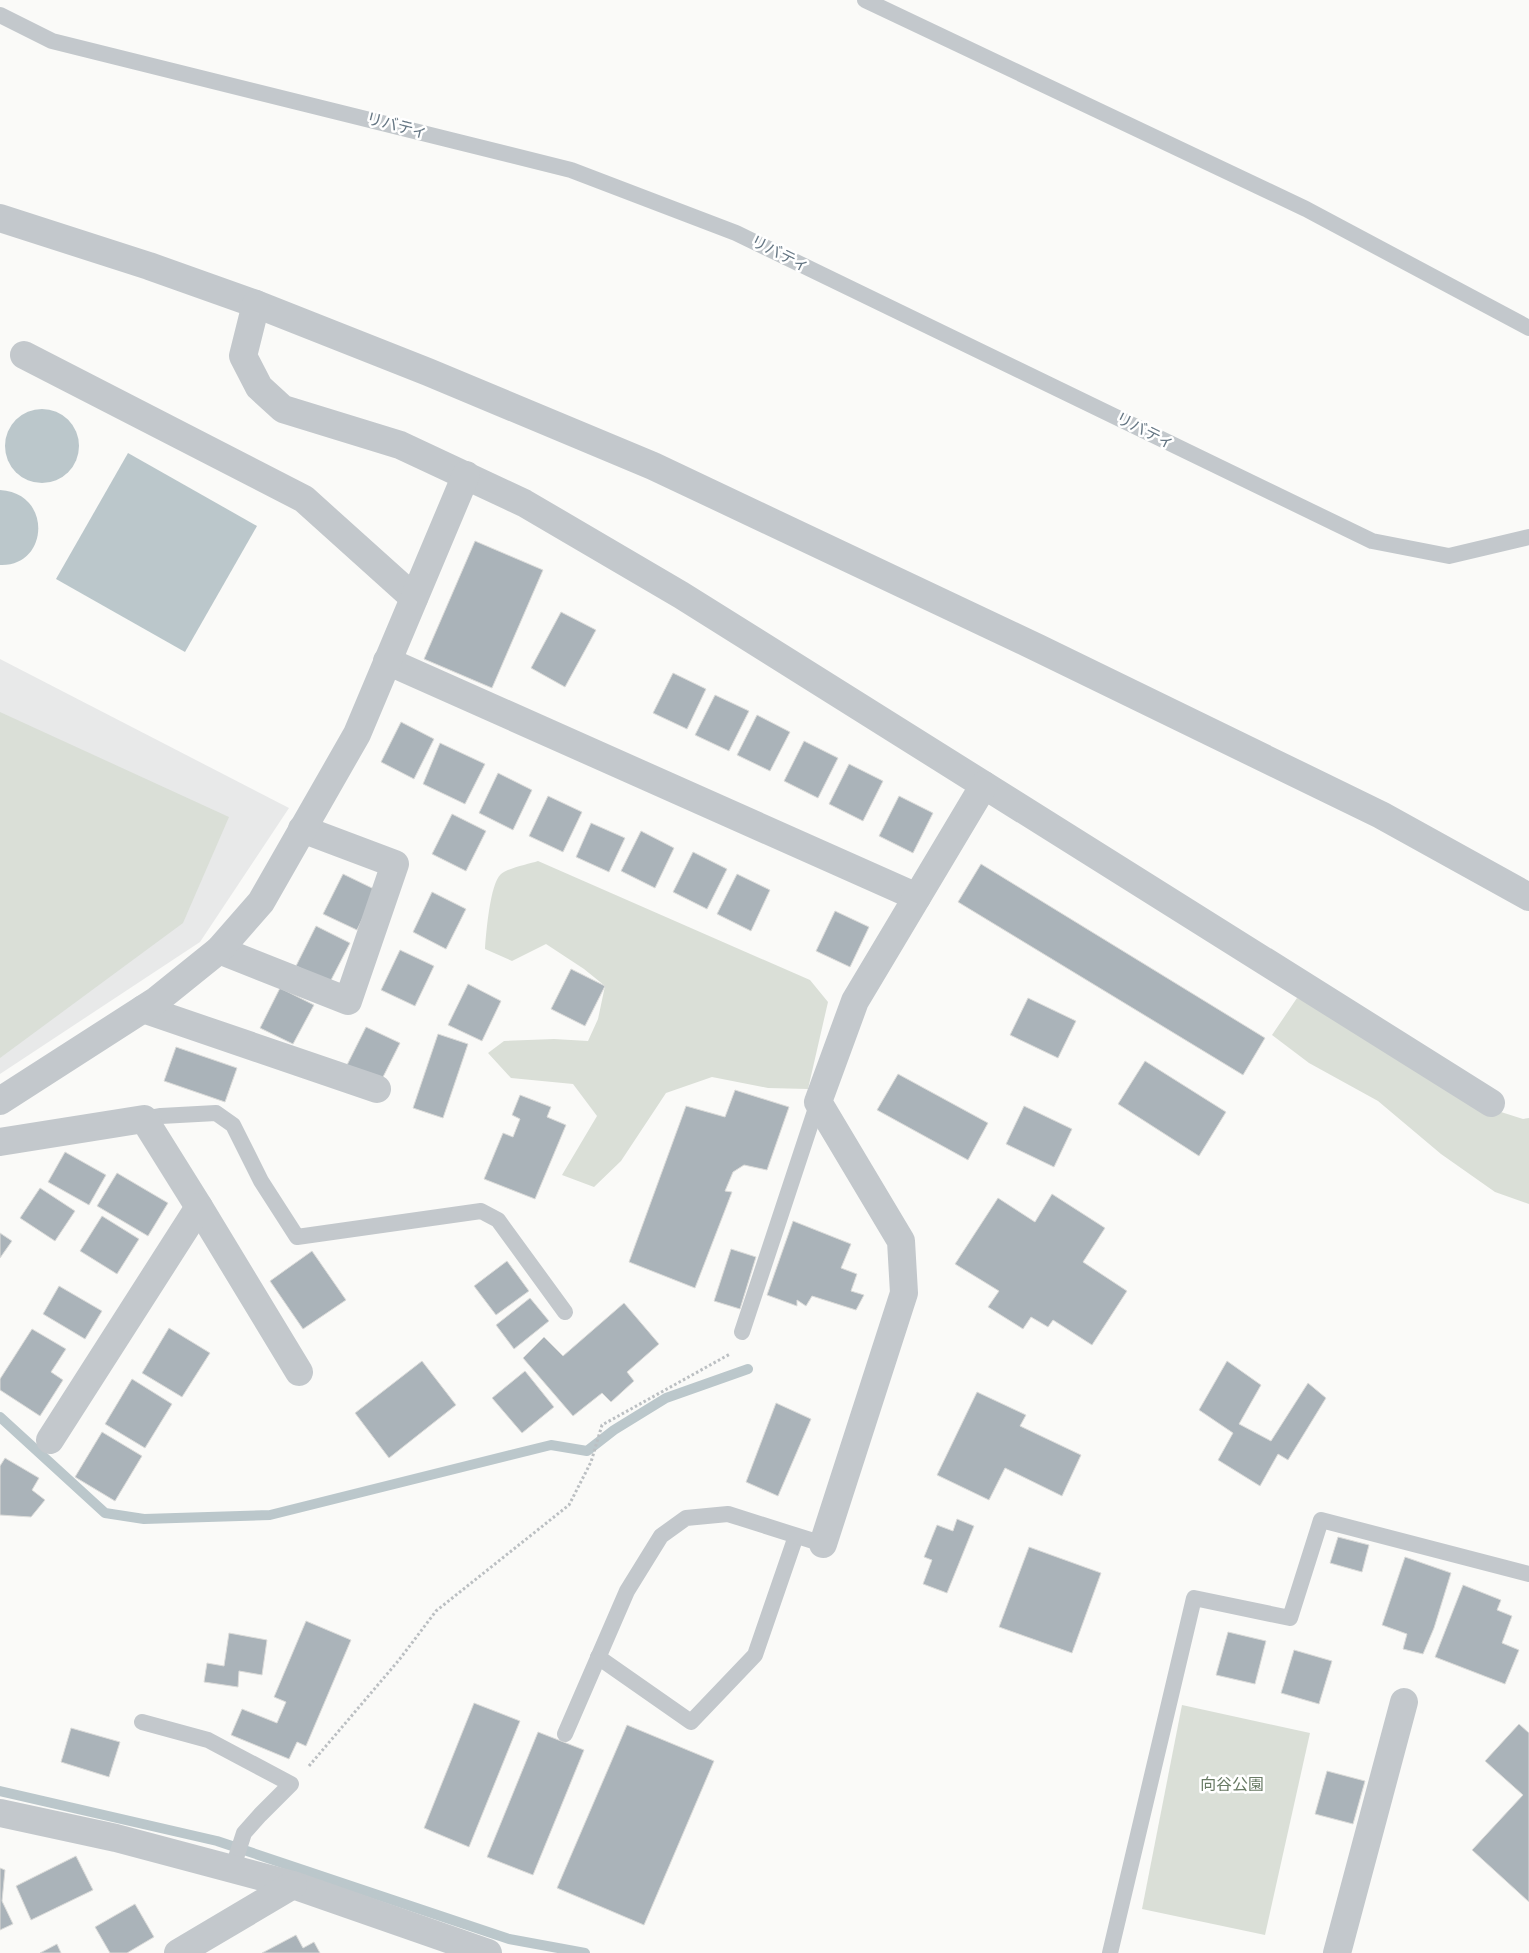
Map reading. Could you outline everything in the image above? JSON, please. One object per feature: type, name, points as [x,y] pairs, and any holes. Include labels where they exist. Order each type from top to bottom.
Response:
[{"type":"street","points":[[0,218],[149,266],[256,304],[428,372],[653,466],[1038,648],[1354,802],[1529,897]]},
{"type":"street","points":[[256,304],[243,356],[258,387],[284,409],[400,445],[524,503],[681,595],[1491,1103]]},
{"type":"street","points":[[24,355],[304,500],[414,598]]},
{"type":"street","points":[[0,1101],[157,1000],[219,950],[261,902],[356,734],[466,475]]},
{"type":"street","points":[[386,661],[917,897]]},
{"type":"street","points":[[823,1544],[904,1293],[901,1240],[818,1102],[855,1001],[984,784]]},
{"type":"street","points":[[219,950],[348,1001],[395,864],[302,829]]},
{"type":"street","points":[[143,1009],[377,1089]]},
{"type":"street","points":[[0,1142],[144,1119],[200,1207],[299,1372]]},
{"type":"street","points":[[50,1440],[200,1207]]},
{"type":"street","points":[[1337,1953],[1404,1702]]},
{"type":"street","points":[[0,1813],[116,1838],[293,1886],[488,1953]]},
{"type":"street","points":[[178,1953],[293,1886]]},
{"type":"lane","points":[[865,0],[1306,208],[1529,328]]},
{"type":"lane","name":"リバティ","points":[[0,16],[52,40],[571,170],[700,219],[745,237],[1372,541],[1449,556],[1529,537]]},
{"type":"lane","points":[[742,1332],[818,1102]]},
{"type":"lane","points":[[144,1119],[216,1113],[233,1125],[261,1181],[297,1237],[481,1211],[498,1220],[565,1312]]},
{"type":"lane","points":[[565,1734],[627,1590],[661,1536],[686,1518],[728,1514],[823,1544]]},
{"type":"lane","points":[[1110,1953],[1194,1598],[1290,1618],[1321,1520],[1529,1574]]},
{"type":"lane","points":[[598,1657],[691,1722],[755,1655],[796,1536]]},
{"type":"lane","points":[[142,1722],[208,1740],[291,1784],[244,1833],[232,1870]]},
{"type":"path","points":[[291,1784],[315,1761],[436,1611],[569,1505],[591,1462],[602,1425],[738,1350],[742,1332]]},
{"type":"shaded area","points":[[49,409],[69,419],[77,432],[79,446],[77,460],[69,473],[56,481],[35,483],[15,473],[7,460],[5,439],[15,419],[28,411]]},
{"type":"shaded area","points":[[128,453],[257,526],[185,652],[56,579]]},
{"type":"shaded area","points":[[0,490],[17,494],[29,503],[36,516],[38,529],[36,543],[28,555],[16,562],[0,565]]},
{"type":"shaded area","points":[[0,659],[289,808],[200,942],[0,1074]]},
{"type":"green space","points":[[0,712],[229,817],[183,923],[0,1058]]},
{"type":"green space","points":[[538,861],[810,980],[828,1002],[808,1089],[768,1088],[712,1077],[666,1093],[621,1161],[594,1187],[562,1175],[597,1116],[573,1084],[511,1078],[488,1053],[504,1041],[554,1039],[588,1041],[598,1019],[605,986],[584,969],[546,944],[512,961],[485,949],[489,909],[497,879],[508,870]]},
{"type":"green space","points":[[1297,998],[1377,1031],[1479,1105],[1523,1119],[1529,1118],[1529,1204],[1495,1192],[1441,1154],[1378,1101],[1309,1063],[1272,1035]]},
{"type":"green space","name":"向谷公園","points":[[1182,1705],[1310,1733],[1265,1935],[1142,1909]]},
{"type":"building","points":[[475,541],[543,570],[492,688],[424,659]]},
{"type":"building","points":[[561,612],[596,630],[565,687],[531,668]]},
{"type":"building","points":[[673,673],[706,689],[687,729],[653,713]]},
{"type":"building","points":[[715,695],[749,711],[729,751],[695,735]]},
{"type":"building","points":[[757,715],[790,732],[770,771],[737,755]]},
{"type":"building","points":[[401,722],[434,739],[414,779],[381,762]]},
{"type":"building","points":[[804,741],[838,758],[818,798],[784,781]]},
{"type":"building","points":[[440,743],[485,764],[465,804],[423,784]]},
{"type":"building","points":[[849,764],[883,781],[863,821],[829,804]]},
{"type":"building","points":[[498,773],[532,790],[513,830],[479,813]]},
{"type":"building","points":[[548,796],[582,812],[563,852],[529,836]]},
{"type":"building","points":[[899,796],[933,813],[913,853],[879,836]]},
{"type":"building","points":[[452,814],[486,831],[466,871],[432,854]]},
{"type":"building","points":[[591,823],[625,838],[609,872],[576,857]]},
{"type":"building","points":[[641,831],[674,848],[655,888],[621,871]]},
{"type":"building","points":[[693,852],[727,869],[707,909],[673,892]]},
{"type":"building","points":[[981,864],[1265,1038],[1243,1075],[958,902]]},
{"type":"building","points":[[343,874],[376,890],[357,930],[323,914]]},
{"type":"building","points":[[737,874],[770,890],[751,931],[717,914]]},
{"type":"building","points":[[432,892],[466,909],[446,949],[413,932]]},
{"type":"building","points":[[835,911],[869,927],[850,967],[816,951]]},
{"type":"building","points":[[316,926],[350,943],[330,982],[296,966]]},
{"type":"building","points":[[400,950],[434,966],[415,1006],[381,990]]},
{"type":"building","points":[[571,969],[605,986],[585,1026],[551,1009]]},
{"type":"building","points":[[468,984],[501,1001],[482,1041],[448,1025]]},
{"type":"building","points":[[280,988],[314,1005],[293,1044],[260,1028]]},
{"type":"building","points":[[1028,998],[1076,1021],[1058,1058],[1010,1035]]},
{"type":"building","points":[[366,1027],[400,1043],[380,1083],[346,1067]]},
{"type":"building","points":[[438,1034],[468,1044],[443,1118],[413,1108]]},
{"type":"building","points":[[176,1047],[237,1068],[225,1102],[164,1081]]},
{"type":"building","points":[[1145,1061],[1226,1112],[1199,1156],[1118,1104]]},
{"type":"building","points":[[898,1074],[988,1123],[968,1160],[877,1110]]},
{"type":"building","points":[[735,1090],[789,1107],[767,1170],[744,1165],[733,1172],[725,1191],[732,1192],[695,1288],[629,1262],[686,1106],[725,1117]]},
{"type":"building","points":[[520,1095],[551,1107],[547,1117],[566,1125],[535,1199],[484,1179],[503,1133],[513,1137],[520,1119],[512,1115]]},
{"type":"building","points":[[1024,1106],[1072,1129],[1054,1167],[1006,1144]]},
{"type":"building","points":[[65,1152],[106,1175],[89,1205],[48,1182]]},
{"type":"building","points":[[117,1173],[168,1203],[148,1236],[97,1206]]},
{"type":"building","points":[[40,1188],[75,1211],[55,1241],[20,1218]]},
{"type":"building","points":[[1052,1194],[1105,1228],[1083,1262],[1127,1291],[1092,1345],[1053,1320],[1048,1327],[1031,1317],[1023,1329],[988,1307],[999,1291],[955,1264],[998,1198],[1035,1222]]},
{"type":"building","points":[[102,1216],[139,1239],[117,1274],[80,1251]]},
{"type":"building","points":[[793,1221],[851,1244],[841,1268],[857,1274],[851,1291],[864,1295],[856,1310],[812,1296],[806,1306],[797,1300],[797,1306],[767,1295]]},
{"type":"building","points":[[0,1233],[12,1241],[0,1258]]},
{"type":"building","points":[[731,1249],[756,1257],[740,1309],[714,1301]]},
{"type":"building","points":[[312,1251],[346,1300],[303,1329],[270,1281]]},
{"type":"building","points":[[507,1261],[529,1291],[496,1315],[474,1286]]},
{"type":"building","points":[[59,1286],[102,1311],[85,1339],[43,1314]]},
{"type":"building","points":[[530,1298],[549,1321],[514,1349],[496,1325]]},
{"type":"building","points":[[624,1303],[659,1344],[627,1372],[634,1381],[611,1402],[602,1393],[573,1416],[523,1358],[544,1337],[563,1356]]},
{"type":"building","points":[[169,1328],[210,1353],[182,1397],[142,1373]]},
{"type":"building","points":[[32,1329],[66,1349],[51,1372],[63,1380],[40,1416],[0,1390],[0,1379]]},
{"type":"building","points":[[422,1361],[456,1405],[389,1458],[355,1413]]},
{"type":"building","points":[[1227,1361],[1261,1385],[1239,1424],[1271,1441],[1308,1383],[1326,1398],[1288,1460],[1278,1454],[1260,1486],[1218,1460],[1233,1433],[1199,1410]]},
{"type":"building","points":[[525,1371],[554,1407],[522,1433],[492,1398]]},
{"type":"building","points":[[132,1379],[172,1404],[145,1448],[105,1424]]},
{"type":"building","points":[[977,1392],[1026,1415],[1020,1426],[1081,1455],[1062,1496],[1005,1468],[989,1500],[937,1475]]},
{"type":"building","points":[[776,1403],[811,1419],[778,1496],[746,1482]]},
{"type":"building","points":[[102,1432],[142,1456],[115,1501],[75,1477]]},
{"type":"building","points":[[5,1458],[39,1478],[32,1490],[45,1500],[31,1517],[0,1515],[0,1466]]},
{"type":"building","points":[[957,1519],[974,1526],[947,1593],[923,1584],[932,1560],[924,1557],[937,1525],[953,1531]]},
{"type":"building","points":[[1338,1537],[1369,1545],[1362,1572],[1330,1563]]},
{"type":"building","points":[[1029,1547],[1101,1573],[1072,1653],[999,1627]]},
{"type":"building","points":[[1405,1557],[1451,1573],[1434,1628],[1423,1654],[1403,1649],[1407,1634],[1382,1625]]},
{"type":"building","points":[[1463,1585],[1501,1600],[1497,1610],[1512,1616],[1502,1643],[1519,1650],[1505,1684],[1435,1657]]},
{"type":"building","points":[[306,1621],[351,1640],[306,1746],[297,1742],[289,1759],[231,1735],[242,1709],[277,1723],[286,1702],[274,1697]]},
{"type":"building","points":[[1228,1632],[1266,1641],[1255,1684],[1216,1675]]},
{"type":"building","points":[[229,1633],[267,1640],[262,1675],[239,1671],[238,1687],[204,1682],[207,1663],[224,1666]]},
{"type":"building","points":[[1294,1650],[1332,1661],[1319,1704],[1281,1693]]},
{"type":"building","points":[[474,1703],[520,1721],[469,1847],[424,1828]]},
{"type":"building","points":[[1519,1724],[1529,1733],[1529,1902],[1472,1850],[1523,1795],[1485,1761]]},
{"type":"building","points":[[627,1725],[714,1761],[644,1925],[557,1888]]},
{"type":"building","points":[[71,1728],[120,1742],[109,1777],[61,1762]]},
{"type":"building","points":[[538,1732],[584,1750],[533,1875],[487,1857]]},
{"type":"building","points":[[1327,1771],[1365,1781],[1353,1824],[1315,1814]]},
{"type":"building","points":[[76,1856],[93,1890],[31,1920],[16,1886]]},
{"type":"building","points":[[0,1868],[5,1870],[2,1901],[13,1924],[0,1930]]},
{"type":"building","points":[[135,1904],[154,1937],[127,1953],[110,1953],[95,1927]]},
{"type":"building","points":[[296,1935],[303,1948],[314,1942],[320,1953],[262,1953]]},
{"type":"building","points":[[57,1944],[61,1953],[40,1953]]},
{"type":"waterway","points":[[0,1417],[105,1513],[144,1519],[270,1515],[551,1445],[587,1451],[614,1430],[666,1398],[748,1369]]},
{"type":"waterway","points":[[0,1791],[217,1841],[509,1939],[585,1953]]}]
